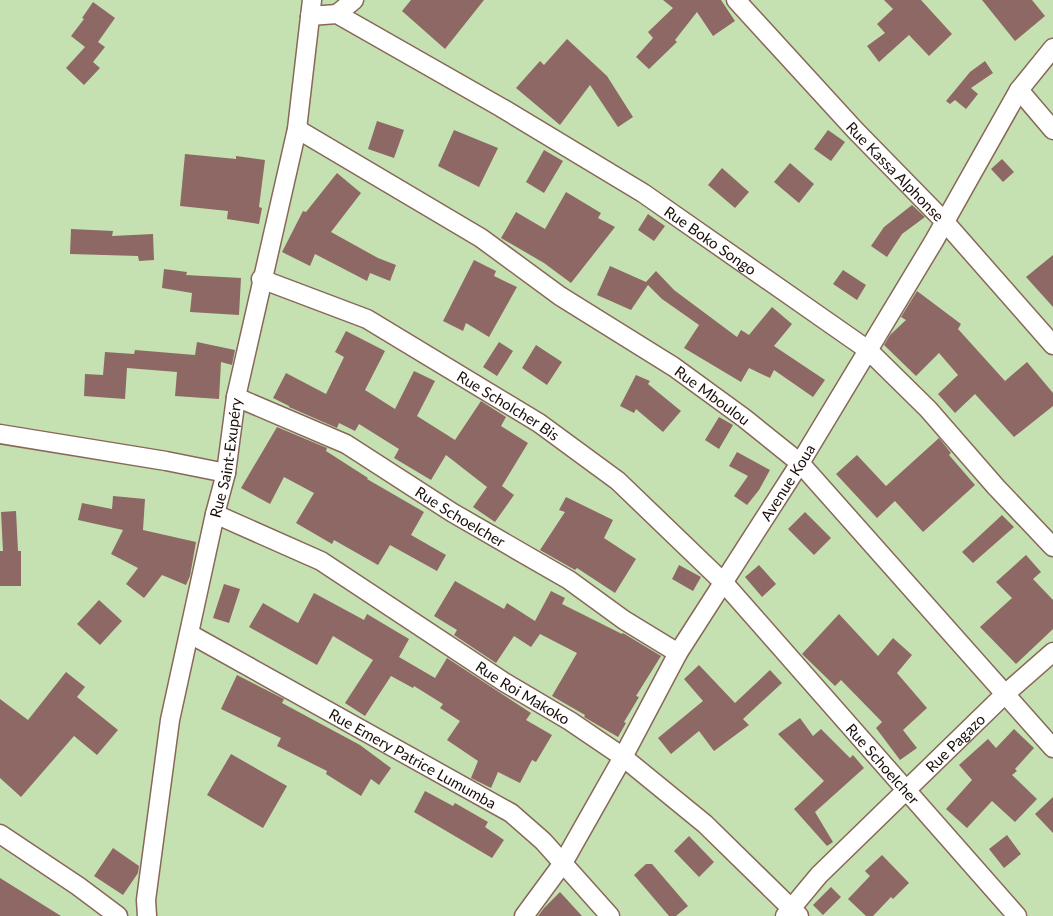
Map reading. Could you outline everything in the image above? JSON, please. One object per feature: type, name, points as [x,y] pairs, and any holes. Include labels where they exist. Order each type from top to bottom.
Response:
[{"type":"street","points":[[311,8],[337,14],[354,0]]},
{"type":"street","name":"Rue Kassa Alphonse","points":[[736,0],[855,130],[944,221],[1053,345]]},
{"type":"street","name":"Rue Saint-Exupéry","points":[[147,916],[146,900],[170,720],[226,473],[236,397],[261,279],[297,129],[311,8]]},
{"type":"street","name":"Rue Boko Songo","points":[[337,14],[502,108],[643,193],[868,350],[928,409],[1053,547]]},
{"type":"street","name":"Avenue Koua","points":[[524,916],[563,863],[678,653],[800,464],[934,241],[1018,90],[1053,48]]},
{"type":"street","points":[[1018,90],[1053,130]]},
{"type":"street","name":"Rue Mboulou","points":[[297,129],[481,238],[560,296],[674,368],[744,418],[800,464],[1053,748]]},
{"type":"street","name":"Rue Scholcher Bis","points":[[261,279],[367,319],[539,423],[618,481],[724,583]]},
{"type":"street","name":"Rue Schoelcher","points":[[236,397],[346,444],[453,513],[569,580],[624,620],[678,653]]},
{"type":"street","points":[[0,434],[226,473]]},
{"type":"street","name":"Rue Roi Makoko","points":[[215,514],[321,561],[504,682],[570,721],[623,757],[705,824],[792,914]]},
{"type":"street","name":"Rue Schoelcher","points":[[724,583],[1017,916]]},
{"type":"street","name":"Rue Emery Patrice Lumumba","points":[[190,634],[511,813],[543,841],[610,916]]},
{"type":"street","name":"Rue Pagazo","points":[[792,914],[819,875],[1004,695],[1053,652]]},
{"type":"street","points":[[0,834],[78,886],[118,916]]},
{"type":"green space","points":[[0,0],[1053,0],[1053,916],[0,916]]},
{"type":"building","points":[[411,0],[484,0],[445,49],[402,11]]},
{"type":"building","points":[[663,0],[721,0],[735,21],[713,36],[697,12],[675,40],[677,42],[649,69],[636,57],[653,38],[648,32],[673,8]]},
{"type":"building","points":[[884,0],[921,0],[952,34],[929,56],[909,35],[879,62],[867,46],[885,33],[877,24],[893,9]]},
{"type":"building","points":[[982,0],[1032,0],[1045,16],[1015,41]]},
{"type":"building","points":[[93,2],[115,18],[98,42],[105,47],[93,62],[100,68],[84,85],[66,68],[85,47],[71,36]]},
{"type":"building","points":[[567,39],[607,76],[633,117],[618,127],[590,85],[560,125],[516,88],[540,61],[544,65]]},
{"type":"building","points":[[985,61],[993,73],[971,88],[978,94],[966,109],[955,100],[950,104],[946,101],[970,72]]},
{"type":"building","points":[[377,121],[404,130],[394,158],[368,149]]},
{"type":"building","points":[[454,130],[498,148],[479,187],[438,166]]},
{"type":"building","points":[[828,130],[845,142],[831,161],[814,149]]},
{"type":"building","points":[[544,150],[563,161],[544,193],[526,182]]},
{"type":"building","points":[[185,154],[236,159],[236,156],[265,160],[259,224],[227,219],[228,211],[180,206]]},
{"type":"building","points":[[1002,159],[1014,172],[1003,182],[991,169]]},
{"type":"building","points":[[790,163],[814,184],[799,203],[774,182]]},
{"type":"building","points":[[722,168],[749,192],[735,208],[708,185]]},
{"type":"building","points":[[337,173],[361,193],[331,232],[378,258],[396,265],[390,281],[370,273],[367,281],[315,254],[310,266],[282,252],[303,211],[306,212]]},
{"type":"building","points":[[566,192],[601,213],[598,218],[615,227],[571,283],[544,263],[501,238],[516,212],[545,229]]},
{"type":"building","points":[[912,205],[925,217],[902,234],[887,257],[871,246],[884,227]]},
{"type":"building","points":[[648,214],[665,226],[654,241],[638,230]]},
{"type":"building","points":[[71,229],[113,231],[112,236],[153,234],[154,260],[139,261],[138,256],[70,254]]},
{"type":"building","points":[[1053,255],[1053,307],[1026,277]]},
{"type":"building","points":[[474,260],[496,271],[494,276],[517,287],[489,337],[466,323],[463,331],[443,321]]},
{"type":"building","points":[[610,266],[646,282],[656,271],[674,290],[737,337],[741,330],[749,335],[772,307],[792,324],[774,346],[825,380],[813,397],[774,370],[770,378],[749,368],[741,382],[684,348],[699,325],[662,299],[648,285],[631,310],[597,295]]},
{"type":"building","points":[[164,269],[187,272],[186,275],[241,278],[239,315],[190,312],[192,293],[162,288]]},
{"type":"building","points":[[843,270],[866,285],[857,300],[833,284]]},
{"type":"building","points":[[917,291],[961,324],[958,329],[1005,381],[1027,362],[1053,393],[1053,406],[1014,437],[975,394],[955,413],[938,394],[958,375],[939,353],[916,376],[884,345],[890,335],[906,320],[901,317]]},
{"type":"building","points":[[346,331],[385,351],[365,390],[395,409],[414,371],[435,381],[417,416],[455,440],[481,401],[506,417],[501,426],[528,443],[502,486],[514,495],[495,522],[473,507],[487,487],[446,455],[431,480],[394,458],[399,449],[359,424],[355,431],[339,423],[337,428],[273,398],[286,373],[326,394],[344,357],[335,352]]},
{"type":"building","points":[[197,342],[235,350],[232,365],[221,362],[219,399],[175,396],[177,372],[127,368],[125,399],[84,396],[85,374],[103,375],[105,352],[134,354],[135,350],[195,355]]},
{"type":"building","points":[[499,342],[513,351],[497,376],[483,367]]},
{"type":"building","points":[[536,345],[562,362],[547,385],[522,368]]},
{"type":"building","points":[[636,375],[650,381],[648,384],[681,411],[663,432],[636,409],[634,413],[620,406]]},
{"type":"building","points":[[719,417],[733,425],[719,449],[705,440]]},
{"type":"building","points":[[277,427],[327,448],[326,451],[367,479],[424,512],[411,535],[446,555],[437,571],[390,545],[378,565],[334,540],[332,544],[296,523],[314,493],[284,477],[270,504],[241,488]]},
{"type":"building","points":[[939,438],[951,453],[949,455],[975,485],[923,532],[895,501],[877,518],[836,474],[857,455],[886,486]]},
{"type":"building","points":[[737,452],[770,470],[747,505],[734,496],[748,476],[729,466]]},
{"type":"building","points":[[113,496],[145,499],[143,530],[196,542],[190,576],[186,585],[162,575],[144,598],[126,584],[138,568],[111,554],[123,530],[78,520],[82,503],[112,509]]},
{"type":"building","points":[[566,497],[613,520],[604,538],[636,559],[615,593],[577,568],[575,570],[540,550],[565,512],[559,510]]},
{"type":"building","points":[[16,511],[18,551],[21,551],[21,586],[0,586],[0,551],[3,551],[1,512]]},
{"type":"building","points":[[805,512],[831,538],[814,555],[788,529]]},
{"type":"building","points":[[1002,515],[1014,527],[973,563],[962,552]]},
{"type":"building","points":[[1026,555],[1041,572],[1033,579],[1053,600],[1053,629],[1016,664],[980,627],[1012,598],[996,582]]},
{"type":"building","points":[[679,565],[701,577],[693,591],[672,579]]},
{"type":"building","points":[[759,565],[776,584],[762,597],[745,577]]},
{"type":"building","points":[[455,581],[504,609],[507,603],[535,621],[551,591],[565,598],[562,604],[623,633],[661,656],[636,696],[639,697],[618,737],[552,696],[577,653],[540,634],[531,647],[514,636],[496,663],[454,635],[457,630],[434,616]]},
{"type":"building","points":[[224,584],[240,589],[229,623],[213,618]]},
{"type":"building","points":[[314,593],[364,620],[367,614],[409,639],[399,657],[435,678],[447,658],[531,713],[526,720],[552,735],[536,762],[532,760],[520,783],[498,772],[491,788],[471,778],[478,761],[447,740],[460,721],[440,708],[443,704],[414,686],[413,688],[391,676],[365,716],[345,703],[373,660],[333,636],[317,665],[249,627],[263,603],[298,623]]},
{"type":"building","points":[[99,600],[122,621],[100,645],[77,624]]},
{"type":"building","points":[[839,614],[878,656],[893,638],[912,655],[897,673],[927,708],[903,730],[917,748],[900,760],[876,728],[882,722],[841,680],[835,686],[802,654]]},
{"type":"building","points":[[699,665],[735,703],[770,670],[782,683],[743,719],[749,725],[714,751],[699,731],[671,754],[658,738],[703,701],[684,679]]},
{"type":"building","points":[[66,672],[85,687],[77,697],[118,730],[97,755],[74,736],[21,797],[0,778],[0,699],[28,720]]},
{"type":"building","points":[[237,675],[284,699],[282,703],[360,745],[391,768],[379,785],[371,779],[361,796],[326,774],[327,771],[277,746],[281,738],[221,709]]},
{"type":"building","points":[[800,718],[813,736],[821,729],[850,758],[853,755],[864,768],[815,812],[833,842],[827,846],[794,809],[824,781],[778,734]]},
{"type":"building","points":[[1014,729],[1034,748],[1012,775],[1037,799],[1015,822],[992,801],[967,828],[946,809],[972,780],[959,765],[988,739],[996,748]]},
{"type":"building","points":[[231,754],[287,786],[263,828],[207,795]]},
{"type":"building","points":[[425,791],[453,806],[455,803],[488,822],[485,827],[504,840],[492,858],[414,812]]},
{"type":"building","points":[[1053,797],[1053,833],[1035,814]]},
{"type":"building","points":[[1007,835],[1021,854],[1004,868],[989,849]]},
{"type":"building","points":[[689,836],[714,862],[699,877],[674,851]]},
{"type":"building","points":[[113,848],[139,866],[138,873],[123,895],[94,876]]},
{"type":"building","points":[[882,855],[909,883],[893,899],[891,897],[873,916],[866,916],[848,899],[870,876],[865,871]]},
{"type":"building","points":[[646,864],[652,864],[688,906],[676,916],[669,916],[634,875]]},
{"type":"building","points":[[0,878],[61,916],[0,916]]},
{"type":"building","points":[[831,887],[841,897],[823,915],[813,905]]},
{"type":"building","points":[[560,892],[582,916],[538,916],[544,908]]}]
